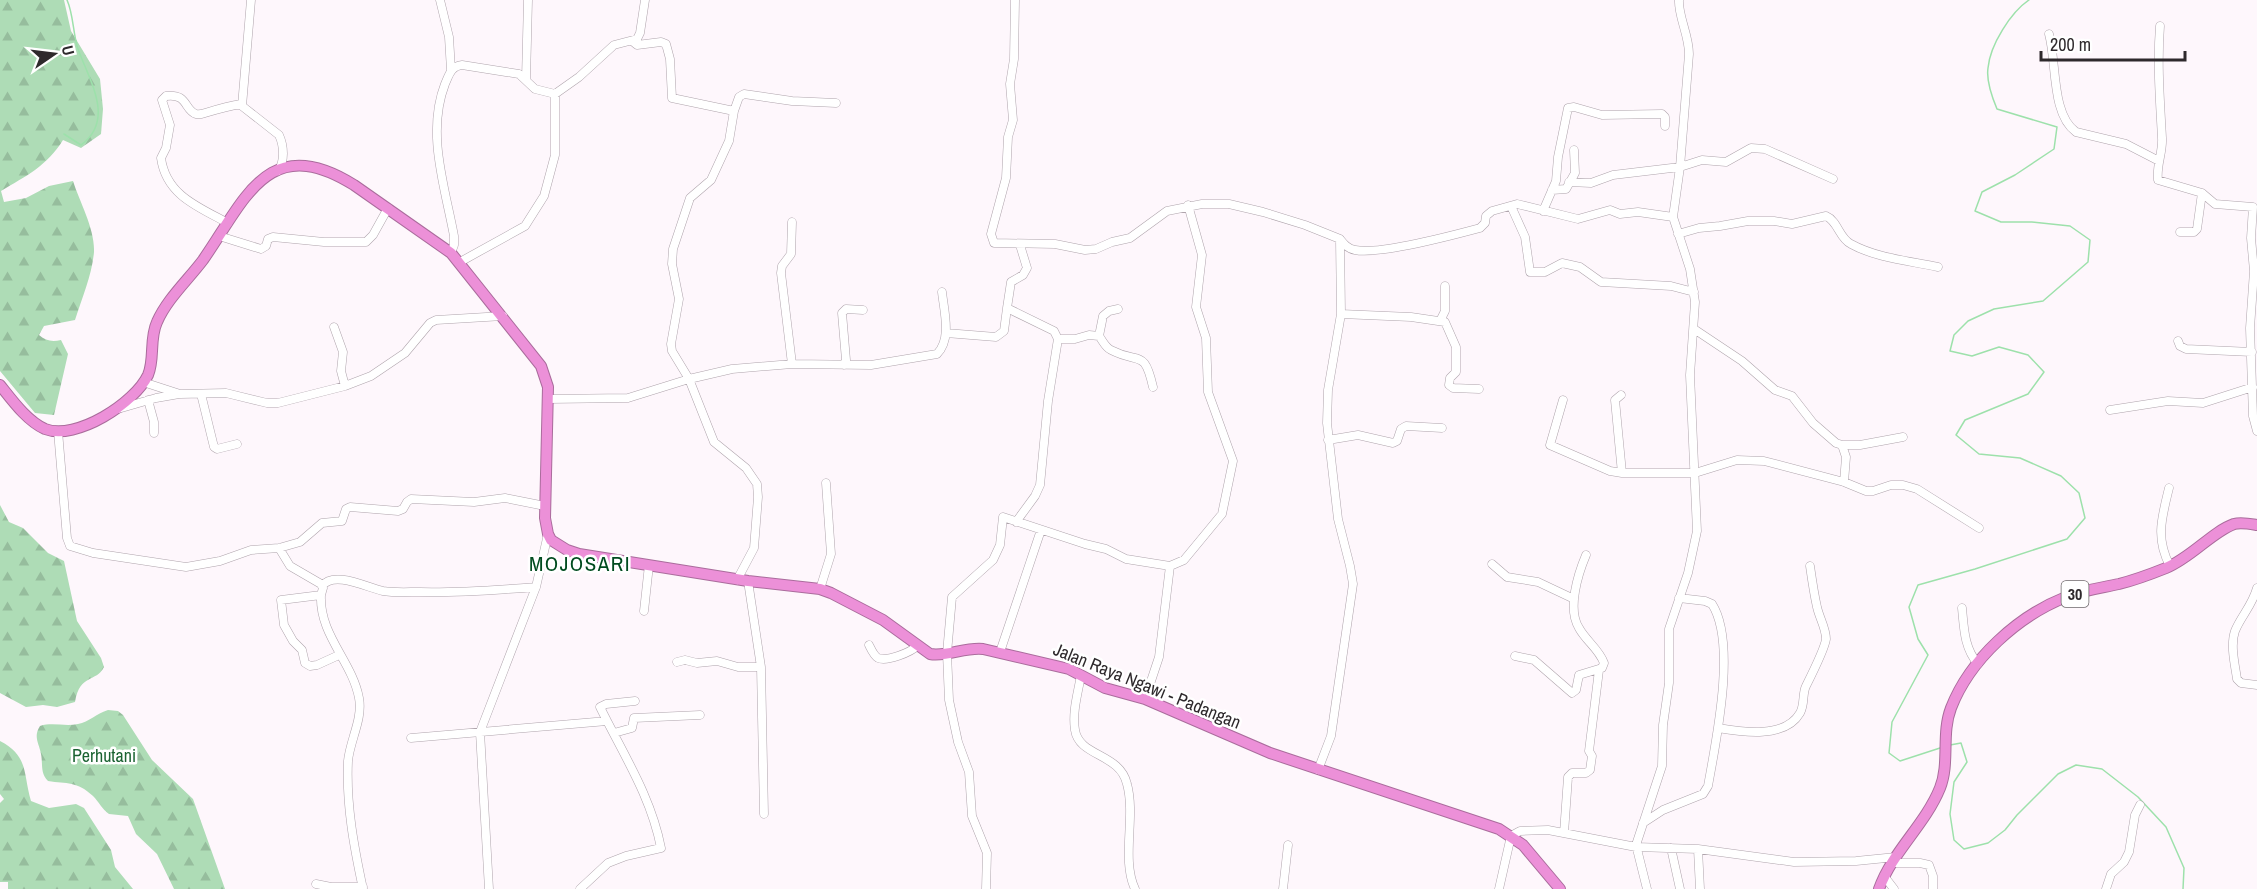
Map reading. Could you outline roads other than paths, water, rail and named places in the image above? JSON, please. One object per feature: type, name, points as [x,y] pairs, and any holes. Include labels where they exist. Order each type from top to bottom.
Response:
[{"type":"highway","points":[[0,385],[34,422],[46,429],[58,430],[93,423],[114,410],[143,382],[150,369],[151,345],[157,321],[253,186],[264,177],[278,171],[309,166],[329,171],[388,208],[450,252],[503,316],[545,373],[548,399],[545,506],[548,534]]},
{"type":"highway","name":"30","points":[[1879,889],[1884,876],[1920,825],[1936,796],[1943,778],[1951,709],[1978,664],[1998,642],[2014,628],[2066,597],[2143,577],[2170,566],[2187,558],[2234,524],[2257,525]]},
{"type":"highway","name":"Jalan Raya Ngawi - Padangan","points":[[548,534],[556,544],[573,552],[742,580],[820,589],[883,620],[930,654],[970,649],[1000,652],[1052,664],[1081,675],[1105,688],[1145,699],[1244,743],[1318,770],[1464,817],[1511,836],[1527,849],[1560,889]]},
{"type":"street","points":[[251,0],[242,104],[244,110],[279,135],[283,157],[278,171]]},
{"type":"street","points":[[440,0],[449,37],[451,70],[441,95],[437,117],[438,154],[454,236],[454,245],[450,252]]},
{"type":"street","points":[[526,79],[528,0]]},
{"type":"street","points":[[451,70],[462,65],[516,73],[526,79],[535,89],[555,94],[579,77],[614,45],[637,39],[645,0]]},
{"type":"street","points":[[1015,0],[1014,54],[1010,84],[1013,120],[1008,137],[1006,178],[991,234],[994,243],[1055,244],[1085,250],[1096,249],[1130,238],[1160,215],[1188,205],[1240,206],[1305,225],[1340,239],[1348,247],[1356,250],[1402,246],[1479,228],[1492,211],[1521,204],[1578,219],[1610,210],[1620,214],[1638,212],[1673,217]]},
{"type":"street","points":[[1647,889],[1636,847],[1662,766],[1663,725],[1669,683],[1669,629],[1673,611],[1680,598],[1696,537],[1690,375],[1694,292],[1690,269],[1673,217],[1680,167],[1689,54],[1688,36],[1679,8],[1679,0]]},
{"type":"street","points":[[2160,26],[2158,53],[2162,143],[2157,176],[2159,181],[2202,193],[2216,204],[2255,204],[2251,238],[2254,271],[2250,310],[2253,416],[2257,431]]},
{"type":"street","points":[[2049,34],[2054,51],[2061,110],[2069,128],[2076,132],[2126,144],[2159,161]]},
{"type":"street","points":[[632,41],[637,45],[661,42],[666,44],[670,58],[672,99],[734,111]]},
{"type":"street","points":[[460,262],[522,229],[544,196],[555,155],[555,94]]},
{"type":"street","points":[[764,814],[761,667],[742,580],[754,548],[757,484],[746,468],[714,442],[689,379],[671,348],[679,300],[672,264],[673,249],[690,198],[711,180],[729,141],[739,97],[744,94],[792,101],[836,102]]},
{"type":"street","points":[[228,223],[182,198],[168,179],[161,158],[170,125],[162,100],[166,96],[176,96],[182,99],[194,114],[200,115],[223,106],[242,104]]},
{"type":"street","points":[[1542,211],[1556,181],[1566,111],[1570,107],[1602,115],[1662,114],[1665,117],[1665,126]]},
{"type":"street","points":[[1569,182],[1591,183],[1613,176],[1680,167],[1706,159],[1726,162],[1740,152],[1757,147],[1833,179]]},
{"type":"street","points":[[1552,190],[1564,190],[1575,173],[1574,150]]},
{"type":"street","points":[[2180,232],[2195,232],[2197,229],[2202,193]]},
{"type":"street","points":[[986,889],[987,853],[972,816],[969,772],[958,742],[949,705],[947,653],[952,597],[993,560],[1000,545],[1004,517],[1106,549],[1132,561],[1170,566],[1184,560],[1221,514],[1233,461],[1208,392],[1206,338],[1196,307],[1202,255],[1188,205]]},
{"type":"street","points":[[1512,206],[1525,237],[1530,272],[1545,272],[1562,263],[1580,267],[1601,282],[1671,286],[1694,292]]},
{"type":"street","points":[[219,236],[261,249],[266,246],[268,238],[273,237],[324,242],[366,242],[373,235],[388,208]]},
{"type":"street","points":[[1678,234],[1699,228],[1748,221],[1792,224],[1826,216],[1832,219],[1851,244],[1876,254],[1938,267]]},
{"type":"street","points":[[792,222],[791,254],[782,266],[781,273],[792,364]]},
{"type":"street","points":[[1318,770],[1331,736],[1353,584],[1338,519],[1328,440],[1328,390],[1341,314],[1340,239]]},
{"type":"street","points":[[946,333],[996,337],[1004,331],[1011,282],[1023,275],[1027,268],[1020,244]]},
{"type":"street","points":[[1440,321],[1445,311],[1445,286]]},
{"type":"street","points":[[548,399],[628,398],[689,379],[732,369],[792,364],[871,365],[937,354],[946,333],[942,292]]},
{"type":"street","points":[[1007,308],[1054,331],[1058,339],[1048,401],[1040,484],[1035,496],[1016,522]]},
{"type":"street","points":[[844,365],[846,360],[842,313],[846,309],[863,310]]},
{"type":"street","points":[[1099,336],[1103,316],[1109,311],[1118,309]]},
{"type":"street","points":[[1341,314],[1411,317],[1446,324],[1456,347],[1457,368],[1450,378],[1449,385],[1453,388],[1479,389]]},
{"type":"street","points":[[114,410],[180,394],[235,395],[273,404],[345,386],[371,376],[395,361],[430,323],[449,319],[503,316]]},
{"type":"street","points":[[334,327],[343,352],[341,371],[345,386]]},
{"type":"street","points":[[1694,329],[1742,361],[1775,390],[1792,396],[1830,439],[1842,445],[1860,445],[1903,437]]},
{"type":"street","points":[[1058,339],[1075,339],[1089,334],[1099,336],[1110,350],[1143,360],[1148,368],[1153,387]]},
{"type":"street","points":[[2178,341],[2180,346],[2186,349],[2252,352]]},
{"type":"street","points":[[143,382],[180,394]]},
{"type":"street","points":[[2110,410],[2168,400],[2203,403],[2253,387]]},
{"type":"street","points":[[201,394],[214,447],[237,444]]},
{"type":"street","points":[[1621,395],[1614,400],[1614,405],[1622,473]]},
{"type":"street","points":[[148,400],[154,422],[154,433]]},
{"type":"street","points":[[1563,400],[1550,445],[1610,471],[1695,473],[1737,460],[1764,461],[1870,491],[1899,484],[1917,489],[1979,528]]},
{"type":"street","points":[[1328,440],[1358,435],[1393,443],[1397,441],[1401,429],[1406,426],[1442,428]]},
{"type":"street","points":[[58,430],[67,538],[70,546],[93,553],[181,567],[220,561],[251,550],[279,548],[304,540],[322,523],[342,521],[346,509],[350,507],[398,511],[403,509],[411,499],[474,502],[505,498],[545,506]]},
{"type":"street","points":[[1842,445],[1846,457],[1844,482]]},
{"type":"street","points":[[820,589],[831,554],[826,483]]},
{"type":"street","points":[[2169,488],[2161,525],[2162,551],[2170,566]]},
{"type":"street","points":[[1000,652],[1041,530]]},
{"type":"street","points":[[489,889],[480,732],[536,587],[548,534]]},
{"type":"street","points":[[279,548],[290,566],[322,586]]},
{"type":"street","points":[[1515,656],[1534,660],[1572,693],[1575,692],[1579,675],[1599,670],[1604,666],[1603,660],[1577,627],[1575,586],[1586,555]]},
{"type":"street","points":[[1492,564],[1507,577],[1538,582],[1574,598]]},
{"type":"street","points":[[644,611],[649,565]]},
{"type":"street","points":[[1145,699],[1159,657],[1170,566]]},
{"type":"street","points":[[1718,728],[1751,732],[1767,731],[1792,722],[1801,711],[1805,689],[1826,639],[1817,607],[1810,566]]},
{"type":"street","points":[[316,884],[363,888],[350,821],[348,762],[359,712],[359,700],[351,677],[328,633],[321,595],[322,586],[327,581],[354,580],[385,592],[453,593],[536,587]]},
{"type":"street","points":[[2257,588],[2253,603],[2235,630],[2234,638],[2237,679],[2257,685]]},
{"type":"street","points":[[321,595],[283,598],[280,602],[282,621],[291,639],[302,650],[307,665],[317,665],[339,654]]},
{"type":"street","points":[[1643,823],[1663,810],[1703,794],[1708,786],[1718,728],[1722,688],[1721,626],[1712,604],[1680,598]]},
{"type":"street","points":[[1962,608],[1967,644],[1978,664]]},
{"type":"street","points":[[869,645],[875,655],[883,658],[904,654],[917,646]]},
{"type":"street","points":[[677,662],[717,661],[738,667],[761,667]]},
{"type":"street","points":[[1564,833],[1568,777],[1572,773],[1586,773],[1590,770],[1592,756],[1589,751],[1599,670]]},
{"type":"street","points":[[1081,675],[1075,713],[1075,731],[1079,742],[1116,764],[1125,774],[1130,802],[1130,874],[1135,889]]},
{"type":"street","points":[[580,889],[608,863],[626,856],[661,848],[648,803],[601,706],[635,701]]},
{"type":"street","points":[[614,733],[632,728],[634,718],[700,715]]},
{"type":"street","points":[[411,738],[607,721]]},
{"type":"street","points":[[2106,889],[2111,874],[2124,862],[2129,852],[2135,815],[2140,805]]},
{"type":"street","points":[[1499,889],[1511,836],[1518,832],[1540,830],[1636,847],[1698,849],[1794,862],[1894,860],[1925,863],[1929,866],[1933,876],[1933,889]]},
{"type":"street","points":[[1283,889],[1288,845]]},
{"type":"street","points":[[1671,848],[1680,889]]},
{"type":"street","points":[[1698,849],[1700,889]]},
{"type":"street","points":[[1884,876],[1894,889]]},
{"type":"waterway","points":[[64,134],[81,145],[92,135],[97,123],[98,110],[92,84],[77,46],[67,0]]},
{"type":"waterway","points":[[1940,748],[1900,761],[1889,753],[1892,722],[1928,655],[1918,639],[1909,607],[1918,585],[2067,539],[2085,518],[2079,493],[2061,476],[2020,458],[1979,454],[1956,435],[1965,420],[2028,394],[2044,372],[2028,355],[1999,347],[1972,356],[1950,351],[1954,335],[1968,321],[1994,309],[2043,301],[2088,262],[2090,240],[2070,226],[2001,222],[1975,211],[1982,192],[2015,175],[2054,149],[2057,127],[1997,109],[1989,84],[1990,59],[1997,40],[2015,12],[2029,0]]},
{"type":"waterway","points":[[1950,745],[1961,743],[1967,762],[1954,782],[1950,814],[1954,840],[1964,849],[1988,843],[2005,830],[2058,774],[2076,765],[2102,769],[2138,797],[2166,827],[2184,868],[2183,889]]},
{"type":"district","name":"MOJOSARI","points":[[580,564]]},
{"type":"park label","name":"Perhutani","points":[[104,756]]}]
